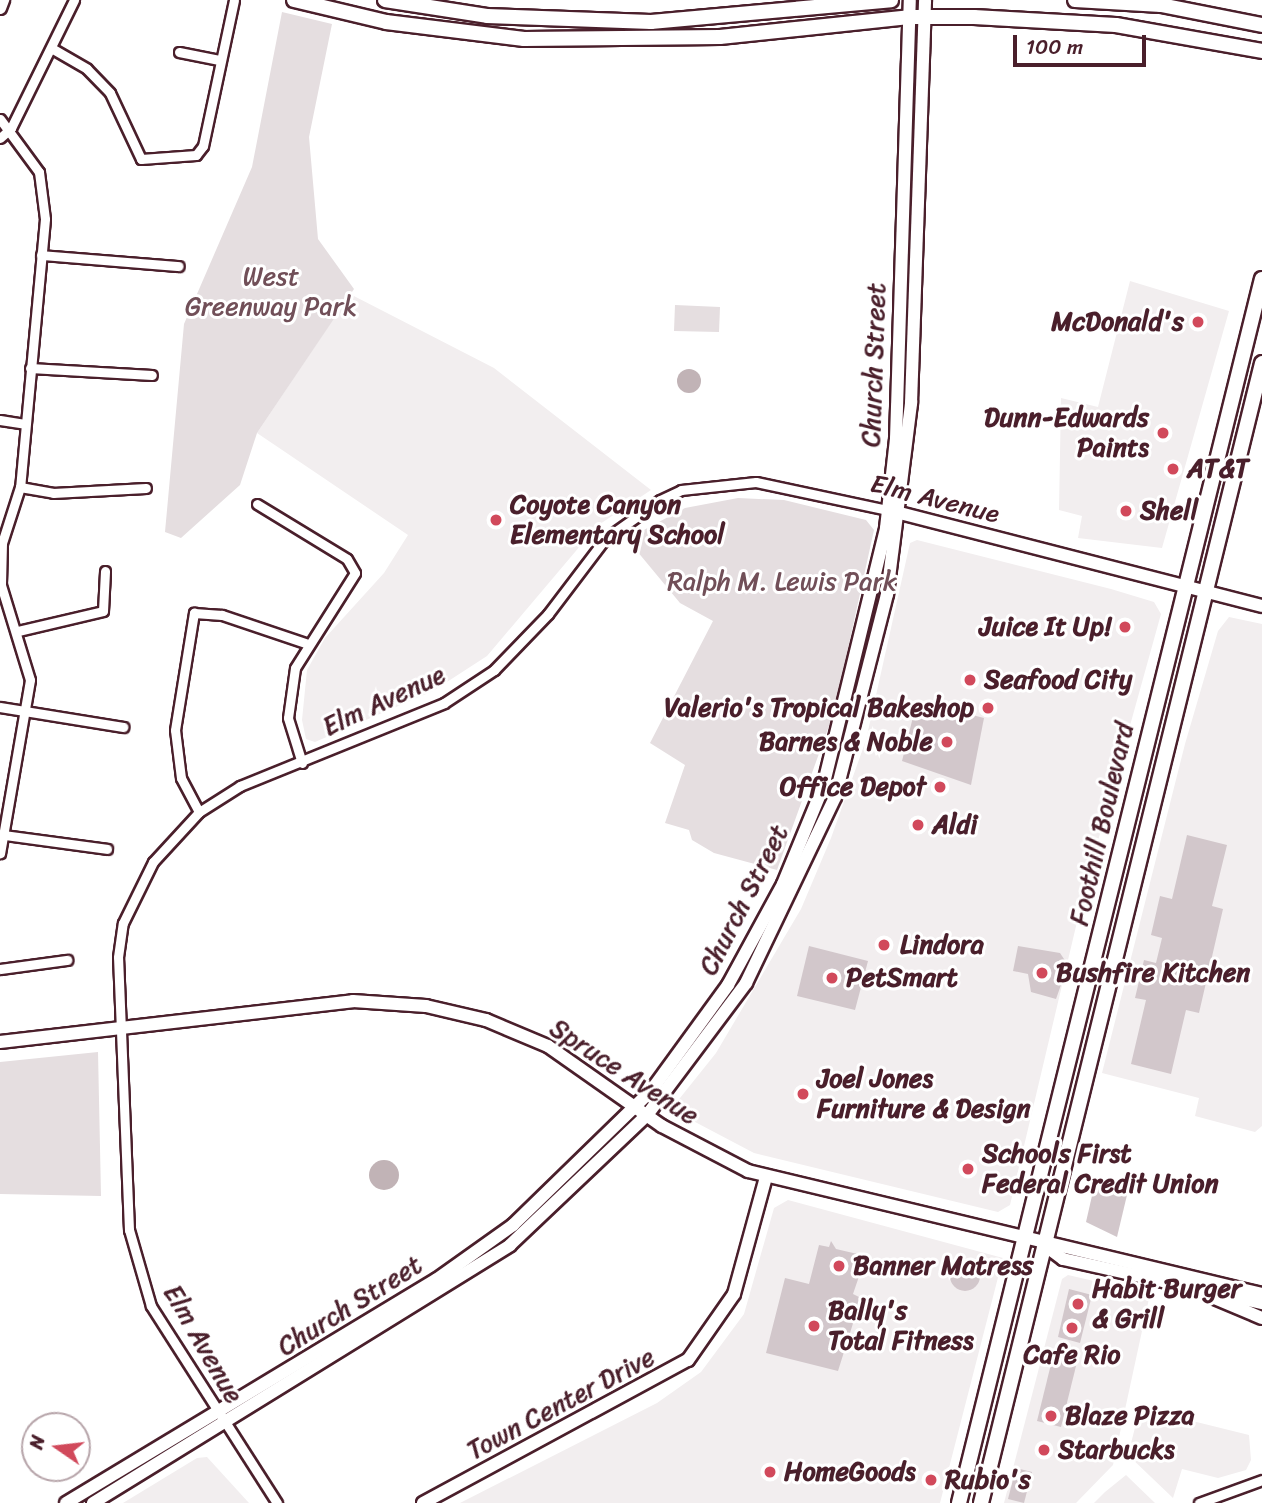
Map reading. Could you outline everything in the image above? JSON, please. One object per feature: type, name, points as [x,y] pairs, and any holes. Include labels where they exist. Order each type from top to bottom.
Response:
[{"type":"main road","points":[[0,8],[3,0]]},
{"type":"main road","points":[[294,0],[407,25],[593,43],[926,16],[1116,25],[1262,51]]},
{"type":"main road","points":[[385,0],[487,16],[651,22],[891,0]]},
{"type":"main road","name":"Church Street","points":[[66,1503],[216,1413],[494,1238],[555,1189],[642,1111],[728,985],[783,884],[843,722],[894,512],[910,0]]},
{"type":"main road","name":"Church Street","points":[[93,1503],[510,1245],[642,1111],[746,984],[796,890],[853,739],[911,402],[925,0]]},
{"type":"main road","points":[[1075,0],[1161,5],[1262,25]]},
{"type":"main road","name":"Foothill Boulevard","points":[[959,1503],[1262,279]]},
{"type":"main road","name":"Foothill Boulevard","points":[[982,1503],[1209,592],[1262,363]]},
{"type":"main road","name":"Elm Avenue","points":[[894,512],[1262,607]]},
{"type":"main road","points":[[783,884],[796,890]]},
{"type":"main road","name":"Spruce Avenue","points":[[0,1042],[119,1031],[353,1001],[426,1006],[548,1046],[707,1153],[766,1177],[1047,1247],[1064,1245],[1221,1281],[1262,1294]]},
{"type":"main road","name":"Town Center Drive","points":[[423,1503],[688,1360],[734,1294],[766,1177]]},
{"type":"main road","name":"Spruce Avenue","points":[[1047,1247],[1063,1259],[1206,1294],[1262,1303]]},
{"type":"main road","points":[[1221,1281],[1262,1284]]},
{"type":"main road","points":[[1206,1294],[1262,1318]]},
{"type":"street","points":[[0,138],[11,128],[53,49],[74,0]]},
{"type":"street","points":[[53,49],[87,68],[110,93],[141,159],[201,152],[234,0]]},
{"type":"street","points":[[179,52],[219,60]]},
{"type":"street","points":[[0,119],[11,128],[39,172],[41,255],[20,487],[2,543],[1,585],[18,631],[30,680],[28,711],[0,853]]},
{"type":"street","points":[[41,255],[179,266]]},
{"type":"street","points":[[30,368],[152,375]]},
{"type":"street","points":[[0,420],[25,424]]},
{"type":"street","name":"Elm Avenue","points":[[277,1503],[177,1354],[140,1274],[128,1219],[119,1031],[124,923],[153,862],[199,812],[240,786],[444,703],[494,670],[548,614],[605,539],[681,490],[756,482],[894,512]]},
{"type":"street","points":[[20,487],[53,493],[146,488]]},
{"type":"street","points":[[257,504],[347,559],[355,573],[348,593],[305,643],[289,693],[291,735],[302,763]]},
{"type":"street","points":[[18,631],[103,611],[105,571]]},
{"type":"street","points":[[199,812],[181,778],[175,730],[194,613],[222,615],[305,643]]},
{"type":"street","points":[[0,707],[123,727]]},
{"type":"street","points":[[4,835],[107,849]]},
{"type":"street","points":[[0,969],[67,960]]},
{"type":"street","points":[[1199,1503],[1262,1480]]},
{"type":"shaded area","points":[[1130,281],[1229,311],[1162,548],[1078,538],[1082,516],[1059,510],[1061,398],[1098,407]]},
{"type":"shaded area","name":"Coyote Canyon Elementary School","points":[[350,294],[494,368],[651,490],[597,526],[487,656],[433,691],[315,742],[306,739],[302,720],[307,670],[325,638],[384,573],[408,535],[257,433]]},
{"type":"shaded area","points":[[689,369],[700,376],[701,381],[694,392],[689,393],[678,386],[677,381],[684,370]]},
{"type":"shaded area","points":[[917,540],[1154,602],[1161,614],[1086,884],[1010,1205],[998,1212],[754,1153],[678,1113],[676,1103],[716,1053],[801,909],[831,838],[866,740],[910,543]]},
{"type":"shaded area","points":[[1229,617],[1262,624],[1262,1126],[1255,1132],[1195,1116],[1199,1098],[1102,1073],[1185,744],[1218,631]]},
{"type":"shaded area","points":[[384,1160],[395,1164],[399,1175],[395,1186],[384,1190],[373,1186],[369,1175],[373,1164]]},
{"type":"shaded area","points":[[788,1200],[1003,1258],[940,1503],[460,1503],[657,1403],[701,1372],[744,1314],[774,1208]]},
{"type":"shaded area","points":[[1068,1275],[1150,1294],[1113,1465],[1076,1503],[1004,1503],[1062,1279]]},
{"type":"shaded area","points":[[1140,1408],[1249,1435],[1251,1460],[1246,1470],[1218,1478],[1182,1469],[1173,1498],[1128,1455]]},
{"type":"shaded area","points":[[207,1457],[249,1503],[123,1503],[197,1458]]},
{"type":"shaded area","points":[[1126,1475],[1155,1503],[1094,1503],[1105,1492]]},
{"type":"green space","name":"West Greenway Park","points":[[282,12],[332,24],[309,137],[318,239],[354,289],[257,433],[240,485],[181,538],[165,532],[184,324],[252,167]]},
{"type":"green space","points":[[675,305],[720,307],[719,332],[674,331]]},
{"type":"green space","name":"Ralph M. Lewis Park","points":[[738,498],[784,500],[866,520],[874,530],[834,712],[777,870],[714,853],[692,840],[689,830],[665,823],[685,765],[650,743],[713,621],[680,603],[627,539],[685,508]]},
{"type":"green space","points":[[98,1052],[101,1196],[0,1194],[0,1062]]},
{"type":"building","name":"Barnes & Noble","points":[[917,701],[984,718],[971,785],[902,761]]},
{"type":"building","points":[[1187,835],[1227,845],[1212,906],[1223,909],[1199,1013],[1186,1010],[1171,1074],[1131,1064],[1146,1000],[1135,998],[1144,960],[1156,963],[1162,938],[1151,935],[1160,896],[1172,899]]},
{"type":"building","name":"PetSmart","points":[[809,946],[868,961],[855,1010],[797,996]]},
{"type":"building","name":"Bushfire Kitchen","points":[[1018,946],[1060,953],[1068,965],[1056,999],[1031,992],[1028,974],[1013,971]]},
{"type":"building","points":[[1094,1187],[1127,1195],[1117,1237],[1086,1222]]},
{"type":"building","name":"Bally's Total Fitness","points":[[831,1241],[836,1249],[866,1256],[853,1294],[861,1298],[838,1371],[766,1353],[785,1278],[809,1284],[819,1245],[829,1247]]},
{"type":"building","points":[[965,1261],[975,1266],[980,1276],[975,1286],[965,1291],[955,1286],[950,1276],[955,1266]]},
{"type":"building","points":[[1069,1289],[1092,1295],[1080,1343],[1058,1337]]},
{"type":"building","points":[[1053,1356],[1077,1362],[1061,1427],[1037,1421]]},
{"type":"building","points":[[1016,1468],[1032,1472],[1024,1503],[1008,1499]]},
{"type":"place","name":"McDonald's","points":[[1198,322]]},
{"type":"place","name":"Dunn-Edwards Paints","points":[[1163,433]]},
{"type":"place","name":"AT&T","points":[[1173,469]]},
{"type":"place","name":"Shell","points":[[1126,511]]},
{"type":"place","name":"Coyote Canyon Elementary School","points":[[496,520]]},
{"type":"place","name":"Juice It Up!","points":[[1125,627]]},
{"type":"place","name":"Seafood City","points":[[970,680]]},
{"type":"place","name":"Valerio's Tropical Bakeshop","points":[[988,708]]},
{"type":"place","name":"Barnes & Noble","points":[[947,742]]},
{"type":"place","name":"Office Depot","points":[[940,787]]},
{"type":"place","name":"Aldi","points":[[918,825]]},
{"type":"place","name":"Lindora","points":[[884,945]]},
{"type":"place","name":"Bushfire Kitchen","points":[[1042,973]]},
{"type":"place","name":"PetSmart","points":[[832,978]]},
{"type":"place","name":"Joel Jones Furniture & Design","points":[[803,1094]]},
{"type":"place","name":"Schools First Federal Credit Union","points":[[968,1169]]},
{"type":"place","name":"Banner Matress","points":[[839,1266]]},
{"type":"place","name":"Habit Burger & Grill","points":[[1078,1304]]},
{"type":"place","name":"Bally's Total Fitness","points":[[814,1326]]},
{"type":"place","name":"Cafe Rio","points":[[1072,1328]]},
{"type":"place","name":"Blaze Pizza","points":[[1051,1416]]},
{"type":"place","name":"Starbucks","points":[[1044,1450]]},
{"type":"place","name":"HomeGoods","points":[[770,1472]]},
{"type":"place","name":"Rubio's","points":[[931,1480]]}]
